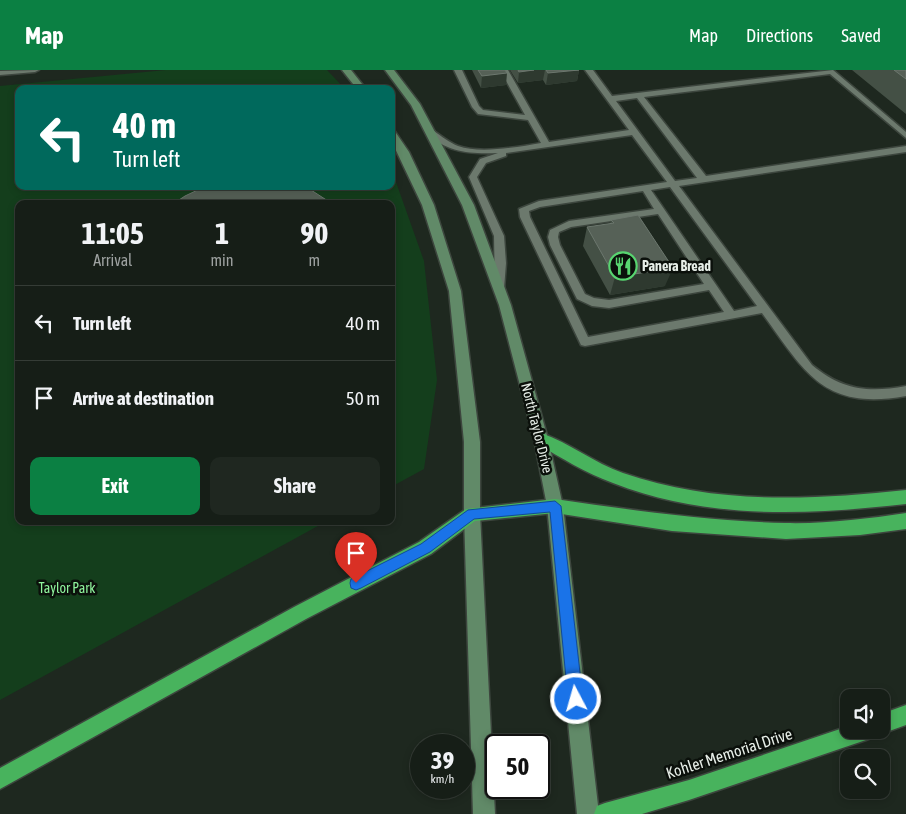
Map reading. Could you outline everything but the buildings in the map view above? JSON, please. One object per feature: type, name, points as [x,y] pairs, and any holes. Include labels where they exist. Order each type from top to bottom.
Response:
[{"type":"highway","points":[[541,439],[618,478],[672,494],[713,501],[770,507],[798,507],[906,497]]},
{"type":"highway","points":[[0,779],[308,609],[425,548],[472,514],[555,506],[672,523],[786,531],[860,527],[906,521]]},
{"type":"highway","points":[[890,721],[906,715]]},
{"type":"highway","name":"Kohler Memorial Drive","points":[[605,814],[689,790],[840,739]]},
{"type":"main road","points":[[346,70],[359,85]]},
{"type":"main road","name":"North Taylor Drive","points":[[389,70],[407,92],[431,133],[468,205],[499,289],[541,439],[555,506],[588,814]]},
{"type":"main road","points":[[395,138],[404,152],[428,205],[455,291],[472,442],[472,514],[484,814]]},
{"type":"lane","points":[[0,73],[35,70]]},
{"type":"lane","points":[[458,70],[476,107],[481,112],[531,118]]},
{"type":"lane","points":[[504,70],[546,145]]},
{"type":"lane","points":[[589,70],[798,358],[813,374],[827,383],[868,396],[906,391]]},
{"type":"lane","points":[[610,99],[830,71],[906,136]]},
{"type":"lane","points":[[639,96],[703,179]]},
{"type":"lane","points":[[431,133],[461,150],[512,150],[634,132]]},
{"type":"lane","points":[[499,289],[501,263],[499,236],[473,177],[483,161],[512,150]]},
{"type":"lane","points":[[763,309],[585,342],[525,217],[524,209],[531,205],[906,150]]},
{"type":"lane","points":[[645,188],[731,315]]},
{"type":"lane","points":[[660,211],[568,224],[555,230],[553,237],[554,245],[581,296],[592,302],[609,304],[711,286]]},
{"type":"green space","name":"Taylor Park","points":[[166,70],[327,70],[341,85],[15,85],[15,190],[395,190],[395,179],[424,261],[437,380],[424,469],[395,485],[395,200],[15,200],[15,525],[320,525],[0,700],[0,86]]},
{"type":"place","name":"Panera Bread","points":[[623,266]]},
{"type":"route","points":[[356,583],[425,548],[472,514],[555,506],[576,699]]}]
